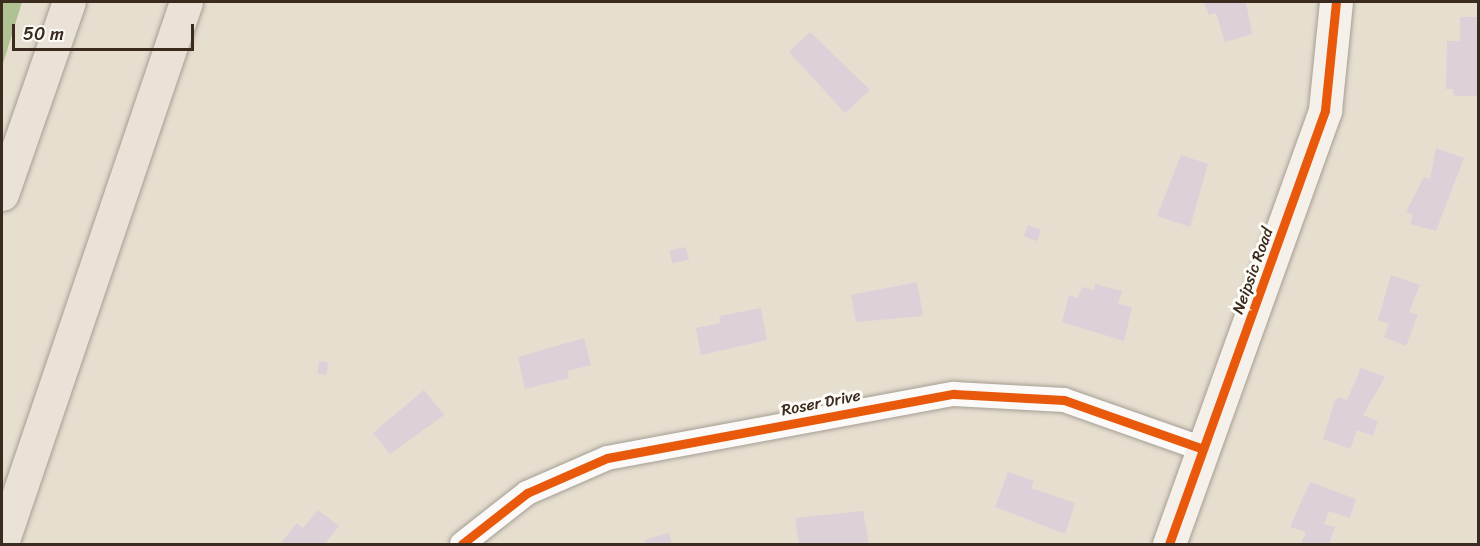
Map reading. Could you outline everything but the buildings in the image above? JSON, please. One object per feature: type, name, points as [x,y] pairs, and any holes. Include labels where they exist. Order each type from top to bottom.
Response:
[{"type":"highway","points":[[2,194],[69,2]]},
{"type":"highway","points":[[2,543],[186,2]]},
{"type":"street","name":"Neipsic Road","points":[[1169,544],[1325,110],[1336,2]]},
{"type":"street","name":"Roser Drive","points":[[462,544],[527,493],[607,458],[954,394],[1064,400],[1203,449]]},
{"type":"green space","points":[[2,2],[22,2],[2,67]]},
{"type":"cycle path","points":[[1169,544],[1325,110],[1336,2]]},
{"type":"cycle path","points":[[462,544],[527,493],[607,458],[954,394],[1064,400],[1203,449]]}]
